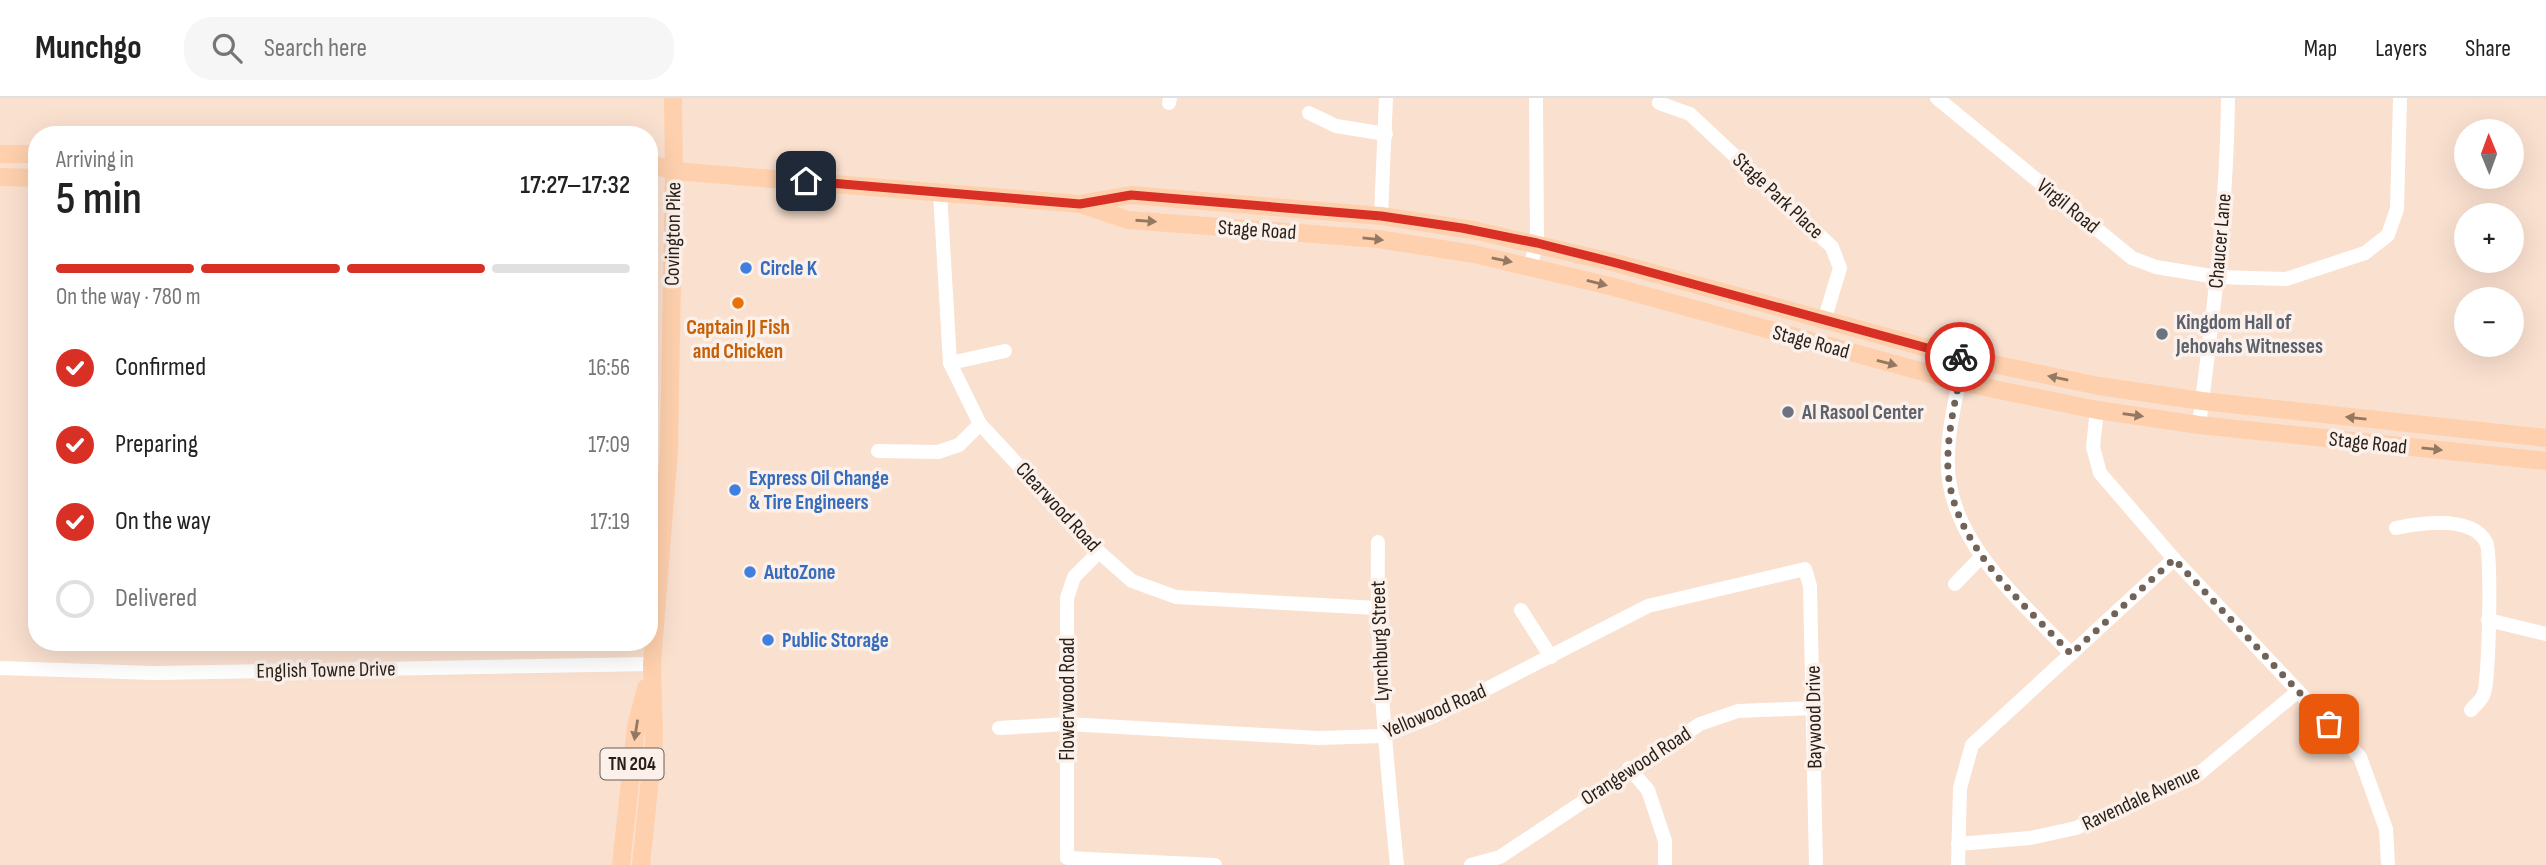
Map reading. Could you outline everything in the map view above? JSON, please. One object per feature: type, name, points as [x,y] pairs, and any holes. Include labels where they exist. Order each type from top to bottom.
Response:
[{"type":"main road","name":"Covington Pike","points":[[658,588],[669,449],[673,98]]},
{"type":"main road","points":[[0,154],[28,154]]},
{"type":"main road","name":"Stage Road","points":[[658,166],[674,171],[1080,204],[1128,220],[1378,239],[1474,254],[1531,266],[1960,382],[2097,410],[2199,425],[2546,461]]},
{"type":"main road","name":"Stage Road","points":[[658,175],[674,171]]},
{"type":"main road","points":[[0,177],[28,178]]},
{"type":"main road","name":"Stage Road","points":[[1080,204],[1131,195],[1381,216],[1473,230],[1537,243],[1964,358],[2099,386],[2202,401],[2546,438]]},
{"type":"main road","name":"Covington Pike","points":[[640,865],[653,740],[653,651]]},
{"type":"main road","name":"Covington Pike","points":[[621,865],[636,727],[652,664]]},
{"type":"street","points":[[1381,216],[1386,98]]},
{"type":"street","points":[[1531,266],[1537,243],[1536,98]]},
{"type":"street","name":"Virgil Road","points":[[1937,98],[2132,258],[2155,267],[2217,277],[2286,279],[2365,253],[2388,235],[2397,209],[2400,98]]},
{"type":"street","name":"Chaucer Lane","points":[[2199,425],[2217,277],[2227,158],[2228,98]]},
{"type":"street","name":"Stage Park Place","points":[[1659,103],[1690,114],[1832,247],[1840,268],[1824,321]]},
{"type":"street","points":[[1309,113],[1336,126],[1386,134]]},
{"type":"street","name":"Clearwood Road","points":[[940,192],[950,363],[980,424],[1100,552],[1132,581],[1176,597],[1377,608]]},
{"type":"street","points":[[950,363],[1005,351]]},
{"type":"street","points":[[1964,358],[1948,454],[1951,498],[1981,557],[2071,654]]},
{"type":"street","points":[[2097,410],[2093,447],[2100,473],[2174,559],[2360,757],[2386,829],[2388,865]]},
{"type":"street","points":[[878,451],[938,452],[959,445],[980,424]]},
{"type":"street","points":[[2396,528],[2427,521],[2469,527],[2487,542],[2490,563],[2484,695],[2471,710]]},
{"type":"street","name":"Lynchburg Street","points":[[1378,542],[1377,608],[1383,736],[1397,865]]},
{"type":"street","name":"Flowerwood Road","points":[[1100,552],[1074,577],[1067,597],[1067,858],[1215,865]]},
{"type":"street","points":[[1955,584],[1981,557]]},
{"type":"street","points":[[1958,865],[1960,788],[1972,745],[2174,559]]},
{"type":"street","name":"Yellowood Road","points":[[999,728],[1066,724],[1318,738],[1383,736],[1434,716],[1648,606],[1805,569]]},
{"type":"street","name":"Baywood Drive","points":[[1805,569],[1810,586],[1816,865]]},
{"type":"street","points":[[1521,610],[1551,657]]},
{"type":"street","points":[[2488,620],[2546,634]]},
{"type":"street","name":"English Towne Drive","points":[[0,668],[160,673],[652,664]]},
{"type":"street","name":"Ravendale Avenue","points":[[1958,844],[2030,838],[2076,828],[2195,777],[2297,692]]},
{"type":"street","name":"Orangewood Road","points":[[1471,865],[1502,861],[1629,768],[1700,724],[1738,711],[1814,708]]},
{"type":"street","points":[[1629,768],[1648,790],[1665,841],[1665,865]]},
{"type":"way so far","points":[[1960,357],[1964,358],[1948,454],[1951,498],[1981,557],[2071,654],[2174,559],[2329,724]]},
{"type":"place","name":"Circle K","points":[[746,268]]},
{"type":"place","name":"Captain JJ Fish and Chicken","points":[[738,303]]},
{"type":"place","name":"Kingdom Hall of Jehovahs Witnesses","points":[[2162,334]]},
{"type":"place","name":"Al Rasool Center","points":[[1788,412]]},
{"type":"place","name":"Express Oil Change & Tire Engineers","points":[[735,490]]},
{"type":"place","name":"AutoZone","points":[[750,572]]},
{"type":"place","name":"Public Storage","points":[[768,640]]},
{"type":"route","points":[[806,181],[1080,204],[1131,195],[1381,216],[1462,228],[1616,263],[1960,357]]}]
